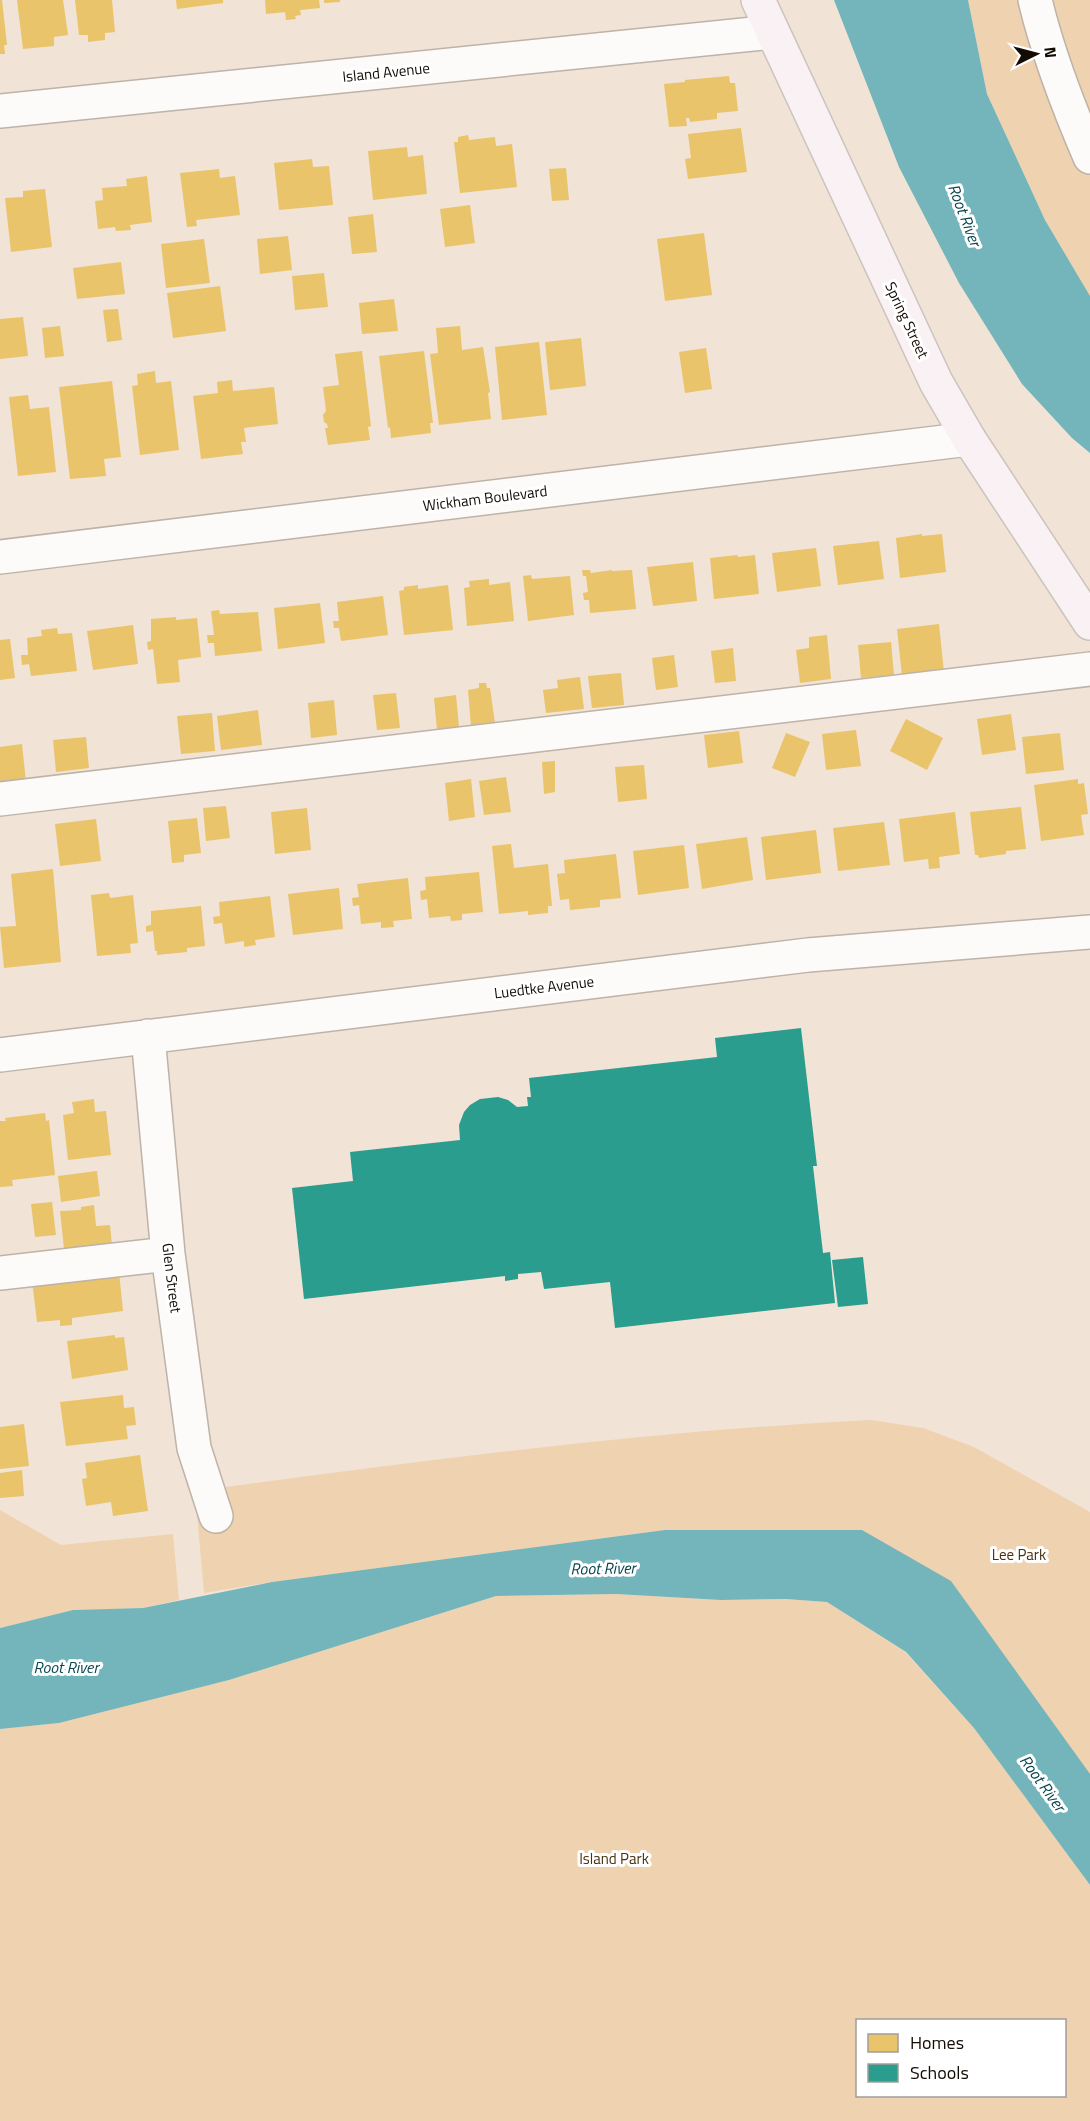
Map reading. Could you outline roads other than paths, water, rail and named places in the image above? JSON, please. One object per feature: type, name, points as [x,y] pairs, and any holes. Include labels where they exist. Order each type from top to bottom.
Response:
[{"type":"main road","name":"Spring Street","points":[[758,0],[936,382],[969,439],[1090,622]]},
{"type":"street","points":[[1035,0],[1041,26],[1090,157]]},
{"type":"street","name":"Island Avenue","points":[[0,111],[772,32]]},
{"type":"street","name":"Wickham Boulevard","points":[[0,557],[969,439]]},
{"type":"street","points":[[0,799],[1090,669]]},
{"type":"street","name":"Luedtke Avenue","points":[[0,1055],[808,955],[1090,932]]},
{"type":"street","name":"Glen Street","points":[[148,1036],[168,1254],[194,1449],[216,1516]]},
{"type":"street","points":[[0,1273],[168,1254]]},
{"type":"water","name":"Root River","points":[[834,0],[968,0],[987,94],[1045,220],[1090,296],[1090,453],[1072,438],[1022,384],[959,283],[899,167]]},
{"type":"water","name":"Root River","points":[[665,1530],[862,1530],[951,1581],[1090,1774],[1090,1885],[974,1728],[906,1652],[827,1602],[786,1599],[721,1600],[616,1594],[496,1596],[229,1680],[59,1723],[0,1729],[0,1628],[73,1610],[143,1608],[272,1582]]},
{"type":"park label","name":"Lee Park","points":[[1019,1554]]},
{"type":"park label","name":"Island Park","points":[[614,1858]]}]
